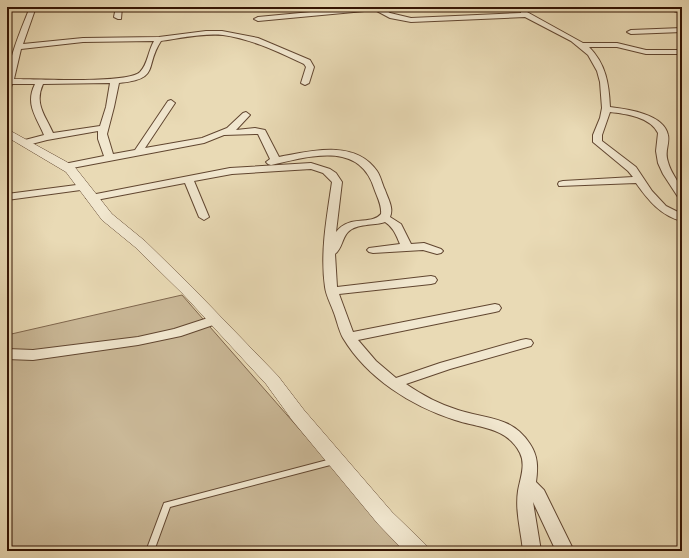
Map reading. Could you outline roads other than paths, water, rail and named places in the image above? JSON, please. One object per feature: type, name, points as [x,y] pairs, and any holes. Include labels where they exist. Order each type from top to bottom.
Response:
[{"type":"street","points":[[33,7],[17,44],[8,85],[40,81],[114,80],[134,78],[140,76],[148,65],[153,50],[159,39]]},
{"type":"street","points":[[118,17],[119,7]]},
{"type":"street","points":[[258,20],[376,7],[379,10],[400,19],[411,20],[525,11],[536,22],[583,45],[589,50],[602,70],[606,108],[605,119],[597,135],[598,142],[627,164],[648,193],[662,208],[682,218]]},
{"type":"street","points":[[668,7],[682,11]]},
{"type":"street","points":[[632,32],[682,30]]},
{"type":"street","points":[[17,44],[83,40],[159,39],[216,33],[255,40],[309,64],[310,68],[305,83]]},
{"type":"street","points":[[583,45],[617,45],[643,51],[682,52]]},
{"type":"street","points":[[110,158],[104,145],[102,128],[109,110],[114,80]]},
{"type":"street","points":[[40,81],[34,92],[34,101],[50,136]]},
{"type":"street","points":[[139,153],[148,135],[171,103]]},
{"type":"street","points":[[606,108],[644,116],[662,130],[664,136],[660,150],[662,160],[666,171],[682,195]]},
{"type":"street","points":[[67,166],[204,140],[233,128],[246,115]]},
{"type":"street","points":[[24,143],[50,136],[102,128]]},
{"type":"street","points":[[7,132],[67,166],[107,217],[140,244],[187,290],[272,380],[298,415],[385,518],[418,551]]},
{"type":"street","points":[[224,133],[262,132],[276,162]]},
{"type":"street","points":[[7,197],[88,193],[188,179],[330,152],[339,153],[359,160],[372,172],[385,206],[386,214],[384,218]]},
{"type":"street","points":[[230,171],[245,172],[311,166],[321,168],[333,175],[336,182],[330,257],[332,291],[349,337],[360,352],[371,363],[410,394],[450,413],[496,423],[512,432],[519,440],[527,452],[530,465],[525,507],[532,551]]},
{"type":"street","points":[[188,179],[204,217]]},
{"type":"street","points":[[563,184],[640,180]]},
{"type":"street","points":[[330,257],[342,232],[347,227],[384,218],[392,221],[397,226],[407,247]]},
{"type":"street","points":[[373,250],[424,246],[437,252]]},
{"type":"street","points":[[332,291],[431,280]]},
{"type":"street","points":[[349,337],[495,308]]},
{"type":"street","points":[[7,354],[34,355],[138,341],[176,333],[214,320]]},
{"type":"street","points":[[395,383],[445,366],[526,343]]},
{"type":"street","points":[[528,484],[538,494],[565,551]]},
{"type":"lane","points":[[150,551],[167,505],[337,461]]}]
